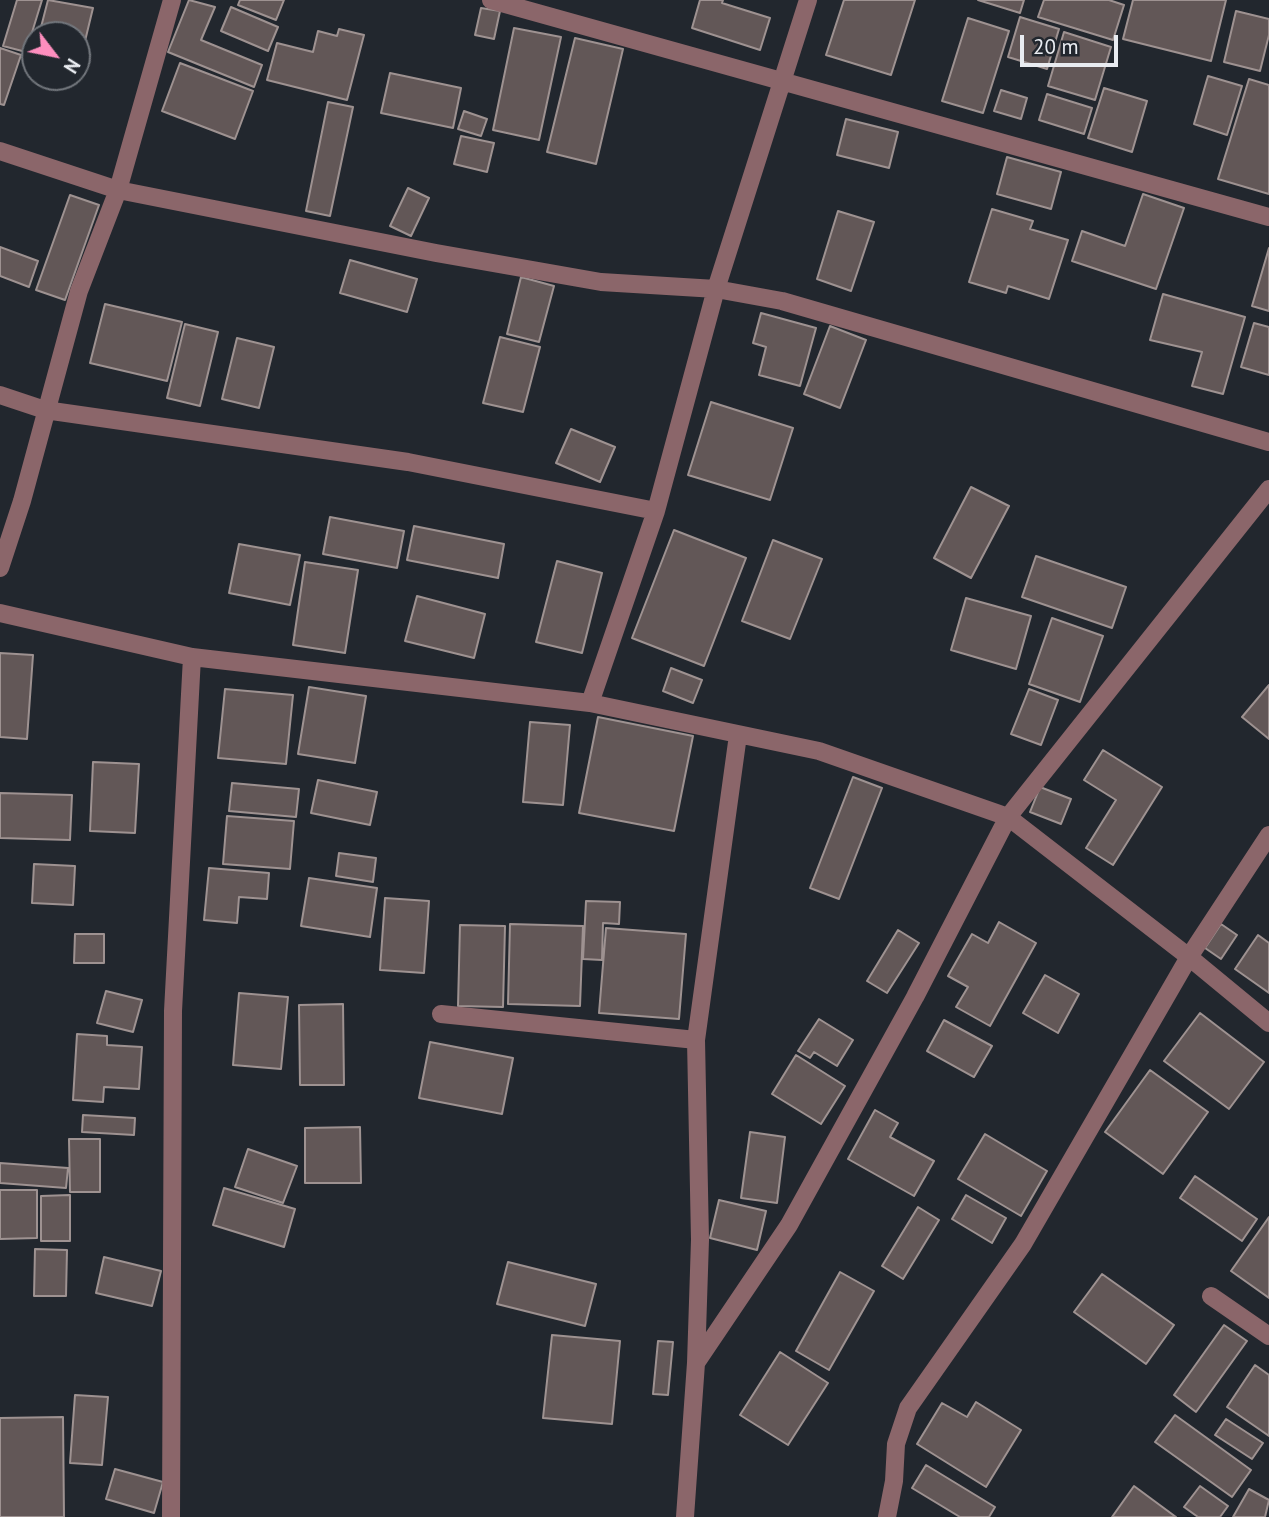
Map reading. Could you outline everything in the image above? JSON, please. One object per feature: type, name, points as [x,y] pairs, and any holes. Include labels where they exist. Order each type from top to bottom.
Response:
[{"type":"street","points":[[0,568],[22,501],[79,291],[118,190],[172,0]]},
{"type":"street","points":[[491,0],[1269,216]]},
{"type":"street","points":[[590,703],[656,511],[716,289],[808,0]]},
{"type":"street","points":[[0,151],[118,190],[436,253],[601,282],[716,289],[782,301],[1269,442]]},
{"type":"street","points":[[0,395],[46,410],[408,461],[656,511]]},
{"type":"street","points":[[696,1363],[789,1225],[915,996],[1008,817],[1269,489]]},
{"type":"street","points":[[0,612],[192,657],[590,703],[819,751],[1008,817],[1189,957],[1269,1023]]},
{"type":"street","points":[[171,1517],[173,1011],[192,657]]},
{"type":"street","points":[[685,1517],[696,1363],[699,1240],[696,1040],[738,735]]},
{"type":"street","points":[[887,1517],[894,1481],[896,1444],[908,1408],[1023,1244],[1156,1020],[1189,957],[1269,835]]},
{"type":"street","points":[[441,1014],[696,1040]]},
{"type":"street","points":[[1211,1296],[1269,1336]]},
{"type":"building","points":[[17,0],[42,0],[36,21],[21,21],[21,51],[3,46]]},
{"type":"building","points":[[48,0],[93,8],[90,21],[43,21]]},
{"type":"building","points":[[189,0],[215,7],[201,40],[262,65],[254,87],[168,52]]},
{"type":"building","points":[[240,0],[284,0],[276,20],[238,5]]},
{"type":"building","points":[[700,0],[723,0],[722,3],[770,18],[760,50],[692,28]]},
{"type":"building","points":[[844,0],[915,0],[891,75],[826,55]]},
{"type":"building","points":[[978,0],[1024,0],[1020,13]]},
{"type":"building","points":[[1044,0],[1109,0],[1124,5],[1113,40],[1038,17]]},
{"type":"building","points":[[1133,0],[1226,0],[1211,61],[1123,39]]},
{"type":"building","points":[[231,7],[278,27],[268,51],[221,31]]},
{"type":"building","points":[[481,8],[500,11],[494,39],[475,35]]},
{"type":"building","points":[[1236,11],[1269,19],[1269,35],[1260,71],[1224,62]]},
{"type":"building","points":[[1020,17],[1059,29],[1047,69],[1008,57]]},
{"type":"building","points":[[968,18],[1009,31],[983,113],[942,101]]},
{"type":"building","points":[[514,28],[561,37],[539,140],[493,130]]},
{"type":"building","points":[[339,29],[364,35],[347,100],[267,80],[277,43],[313,52],[318,31],[337,36]]},
{"type":"building","points":[[1064,32],[1111,47],[1095,100],[1048,86]]},
{"type":"building","points":[[575,38],[623,49],[596,164],[547,152]]},
{"type":"building","points":[[0,48],[21,55],[4,105],[0,104]]},
{"type":"building","points":[[180,63],[253,91],[235,139],[162,111]]},
{"type":"building","points":[[390,73],[461,88],[453,128],[381,113]]},
{"type":"building","points":[[1208,76],[1242,86],[1227,135],[1194,124]]},
{"type":"building","points":[[1249,79],[1269,85],[1269,194],[1218,179]]},
{"type":"building","points":[[1104,88],[1147,101],[1132,152],[1088,138]]},
{"type":"building","points":[[1001,90],[1027,98],[1021,119],[994,111]]},
{"type":"building","points":[[1047,94],[1092,108],[1084,134],[1039,120]]},
{"type":"building","points":[[328,102],[353,107],[330,216],[306,211]]},
{"type":"building","points":[[464,111],[487,119],[481,136],[458,129]]},
{"type":"building","points":[[846,119],[898,132],[889,168],[837,155]]},
{"type":"building","points":[[461,136],[494,143],[487,172],[454,164]]},
{"type":"building","points":[[1007,157],[1061,172],[1051,209],[997,194]]},
{"type":"building","points":[[408,188],[429,198],[411,236],[390,226]]},
{"type":"building","points":[[1143,194],[1184,208],[1156,289],[1072,261],[1082,231],[1125,246]]},
{"type":"building","points":[[70,195],[99,205],[65,300],[36,290]]},
{"type":"building","points":[[992,209],[1033,221],[1030,229],[1068,240],[1049,299],[1008,286],[1006,293],[969,282]]},
{"type":"building","points":[[838,211],[874,222],[851,291],[817,279]]},
{"type":"building","points":[[0,247],[38,261],[29,287],[0,276]]},
{"type":"building","points":[[1269,248],[1269,311],[1252,306]]},
{"type":"building","points":[[350,260],[417,279],[407,312],[340,293]]},
{"type":"building","points":[[521,277],[554,286],[539,342],[507,334]]},
{"type":"building","points":[[1163,294],[1245,317],[1223,394],[1192,386],[1202,352],[1150,340]]},
{"type":"building","points":[[105,304],[182,322],[167,381],[90,363]]},
{"type":"building","points":[[761,313],[816,328],[800,386],[759,375],[766,347],[753,343]]},
{"type":"building","points":[[1254,323],[1269,327],[1269,375],[1241,367]]},
{"type":"building","points":[[185,324],[218,332],[200,406],[167,398]]},
{"type":"building","points":[[830,326],[866,340],[840,408],[804,394]]},
{"type":"building","points":[[500,337],[540,347],[523,412],[483,403]]},
{"type":"building","points":[[237,338],[274,347],[259,408],[222,399]]},
{"type":"building","points":[[711,402],[793,428],[770,500],[688,475]]},
{"type":"building","points":[[571,429],[615,447],[600,482],[556,463]]},
{"type":"building","points":[[971,487],[1009,506],[971,578],[934,558]]},
{"type":"building","points":[[330,517],[404,531],[397,568],[323,554]]},
{"type":"building","points":[[414,526],[504,544],[498,578],[407,560]]},
{"type":"building","points":[[674,530],[746,558],[704,666],[632,638]]},
{"type":"building","points":[[773,540],[822,559],[790,639],[742,621]]},
{"type":"building","points":[[239,544],[300,555],[290,605],[229,593]]},
{"type":"building","points":[[1036,556],[1126,587],[1112,628],[1022,597]]},
{"type":"building","points":[[557,561],[602,573],[582,653],[536,642]]},
{"type":"building","points":[[305,562],[358,570],[345,653],[293,645]]},
{"type":"building","points":[[417,596],[485,614],[474,658],[405,641]]},
{"type":"building","points":[[966,598],[1031,616],[1016,669],[951,650]]},
{"type":"building","points":[[1052,618],[1103,636],[1080,702],[1029,684]]},
{"type":"building","points":[[0,653],[33,655],[27,739],[0,737]]},
{"type":"building","points":[[671,668],[702,680],[693,703],[663,691]]},
{"type":"building","points":[[1269,685],[1269,739],[1242,717]]},
{"type":"building","points":[[309,687],[366,696],[355,763],[298,754]]},
{"type":"building","points":[[225,689],[293,695],[286,764],[218,758]]},
{"type":"building","points":[[1029,689],[1058,700],[1041,745],[1011,734]]},
{"type":"building","points":[[598,717],[693,736],[674,831],[579,813]]},
{"type":"building","points":[[530,722],[570,725],[563,805],[523,802]]},
{"type":"building","points":[[1103,750],[1162,787],[1113,865],[1086,848],[1116,800],[1084,780]]},
{"type":"building","points":[[93,762],[139,764],[135,833],[90,831]]},
{"type":"building","points":[[853,777],[882,788],[839,899],[810,888]]},
{"type":"building","points":[[318,780],[377,792],[370,825],[311,813]]},
{"type":"building","points":[[232,783],[299,789],[296,817],[229,811]]},
{"type":"building","points":[[1040,787],[1071,799],[1061,824],[1030,812]]},
{"type":"building","points":[[0,793],[72,795],[70,840],[0,838]]},
{"type":"building","points":[[227,816],[294,821],[290,869],[223,864]]},
{"type":"building","points":[[339,853],[376,858],[373,882],[336,876]]},
{"type":"building","points":[[34,864],[75,866],[73,905],[32,903]]},
{"type":"building","points":[[209,868],[269,873],[267,899],[239,897],[237,923],[204,920]]},
{"type":"building","points":[[309,878],[377,888],[370,937],[301,926]]},
{"type":"building","points":[[385,898],[429,901],[424,973],[380,970]]},
{"type":"building","points":[[586,901],[620,902],[619,924],[603,923],[602,960],[583,959]]},
{"type":"building","points":[[999,922],[1036,943],[990,1026],[956,1007],[968,987],[948,976],[972,934],[988,943]]},
{"type":"building","points":[[510,924],[583,926],[580,1006],[508,1004]]},
{"type":"building","points":[[1221,924],[1237,935],[1221,959],[1205,948]]},
{"type":"building","points":[[460,925],[505,926],[503,1007],[458,1006]]},
{"type":"building","points":[[606,928],[686,934],[679,1019],[599,1013]]},
{"type":"building","points":[[898,930],[919,943],[887,993],[867,981]]},
{"type":"building","points":[[75,934],[104,934],[104,963],[74,963]]},
{"type":"building","points":[[1258,935],[1269,943],[1269,993],[1235,969]]},
{"type":"building","points":[[1045,975],[1079,994],[1058,1033],[1023,1013]]},
{"type":"building","points":[[106,991],[142,1000],[133,1032],[97,1023]]},
{"type":"building","points":[[239,993],[288,997],[281,1069],[233,1065]]},
{"type":"building","points":[[343,1004],[344,1085],[300,1085],[299,1005]]},
{"type":"building","points":[[1200,1013],[1264,1062],[1229,1109],[1164,1061]]},
{"type":"building","points":[[819,1019],[853,1040],[837,1066],[814,1052],[810,1058],[798,1051]]},
{"type":"building","points":[[944,1020],[992,1046],[974,1077],[927,1051]]},
{"type":"building","points":[[77,1034],[107,1036],[107,1045],[142,1047],[139,1089],[104,1087],[103,1102],[73,1100]]},
{"type":"building","points":[[430,1042],[513,1058],[502,1114],[419,1098]]},
{"type":"building","points":[[796,1055],[845,1086],[821,1124],[772,1094]]},
{"type":"building","points":[[1150,1070],[1208,1112],[1163,1174],[1105,1132]]},
{"type":"building","points":[[875,1110],[898,1123],[890,1137],[934,1161],[914,1196],[848,1159]]},
{"type":"building","points":[[83,1115],[135,1118],[134,1135],[82,1132]]},
{"type":"building","points":[[360,1127],[361,1183],[305,1183],[305,1128]]},
{"type":"building","points":[[750,1132],[785,1137],[777,1203],[741,1198]]},
{"type":"building","points":[[985,1134],[1047,1171],[1021,1216],[958,1179]]},
{"type":"building","points":[[69,1139],[100,1139],[100,1192],[70,1192]]},
{"type":"building","points":[[248,1149],[297,1166],[283,1203],[235,1187]]},
{"type":"building","points":[[0,1163],[68,1168],[66,1188],[0,1183]]},
{"type":"building","points":[[1195,1176],[1257,1219],[1242,1241],[1180,1198]]},
{"type":"building","points":[[224,1188],[295,1209],[284,1247],[213,1225]]},
{"type":"building","points":[[0,1190],[37,1190],[37,1238],[0,1239]]},
{"type":"building","points":[[70,1195],[70,1241],[41,1241],[41,1196]]},
{"type":"building","points":[[966,1195],[1006,1218],[992,1243],[952,1219]]},
{"type":"building","points":[[719,1200],[766,1211],[757,1250],[710,1238]]},
{"type":"building","points":[[918,1207],[939,1220],[903,1279],[882,1266]]},
{"type":"building","points":[[1269,1217],[1269,1298],[1231,1271]]},
{"type":"building","points":[[35,1249],[67,1250],[66,1296],[34,1296]]},
{"type":"building","points":[[104,1257],[161,1271],[152,1306],[96,1293]]},
{"type":"building","points":[[508,1262],[596,1284],[585,1326],[497,1304]]},
{"type":"building","points":[[840,1272],[874,1291],[829,1370],[796,1351]]},
{"type":"building","points":[[1102,1274],[1174,1325],[1146,1364],[1074,1312]]},
{"type":"building","points":[[1224,1325],[1247,1341],[1196,1412],[1174,1395]]},
{"type":"building","points":[[552,1335],[620,1341],[612,1424],[543,1418]]},
{"type":"building","points":[[658,1341],[673,1342],[668,1395],[653,1394]]},
{"type":"building","points":[[780,1352],[828,1383],[788,1445],[740,1415]]},
{"type":"building","points":[[1255,1365],[1269,1375],[1269,1436],[1227,1407]]},
{"type":"building","points":[[75,1395],[108,1397],[102,1465],[70,1463]]},
{"type":"building","points":[[976,1402],[1021,1430],[986,1487],[917,1444],[942,1403],[967,1417]]},
{"type":"building","points":[[1175,1415],[1251,1470],[1232,1497],[1155,1442]]},
{"type":"building","points":[[63,1417],[64,1517],[0,1517],[0,1418]]},
{"type":"building","points":[[1226,1419],[1263,1443],[1252,1459],[1215,1435]]},
{"type":"building","points":[[926,1465],[995,1507],[989,1517],[960,1517],[912,1488]]},
{"type":"building","points":[[115,1469],[163,1482],[154,1513],[106,1499]]},
{"type":"building","points":[[1134,1486],[1176,1517],[1112,1517]]},
{"type":"building","points":[[1200,1486],[1228,1506],[1220,1517],[1198,1517],[1184,1507]]},
{"type":"building","points":[[1249,1489],[1269,1500],[1265,1517],[1233,1517]]}]
